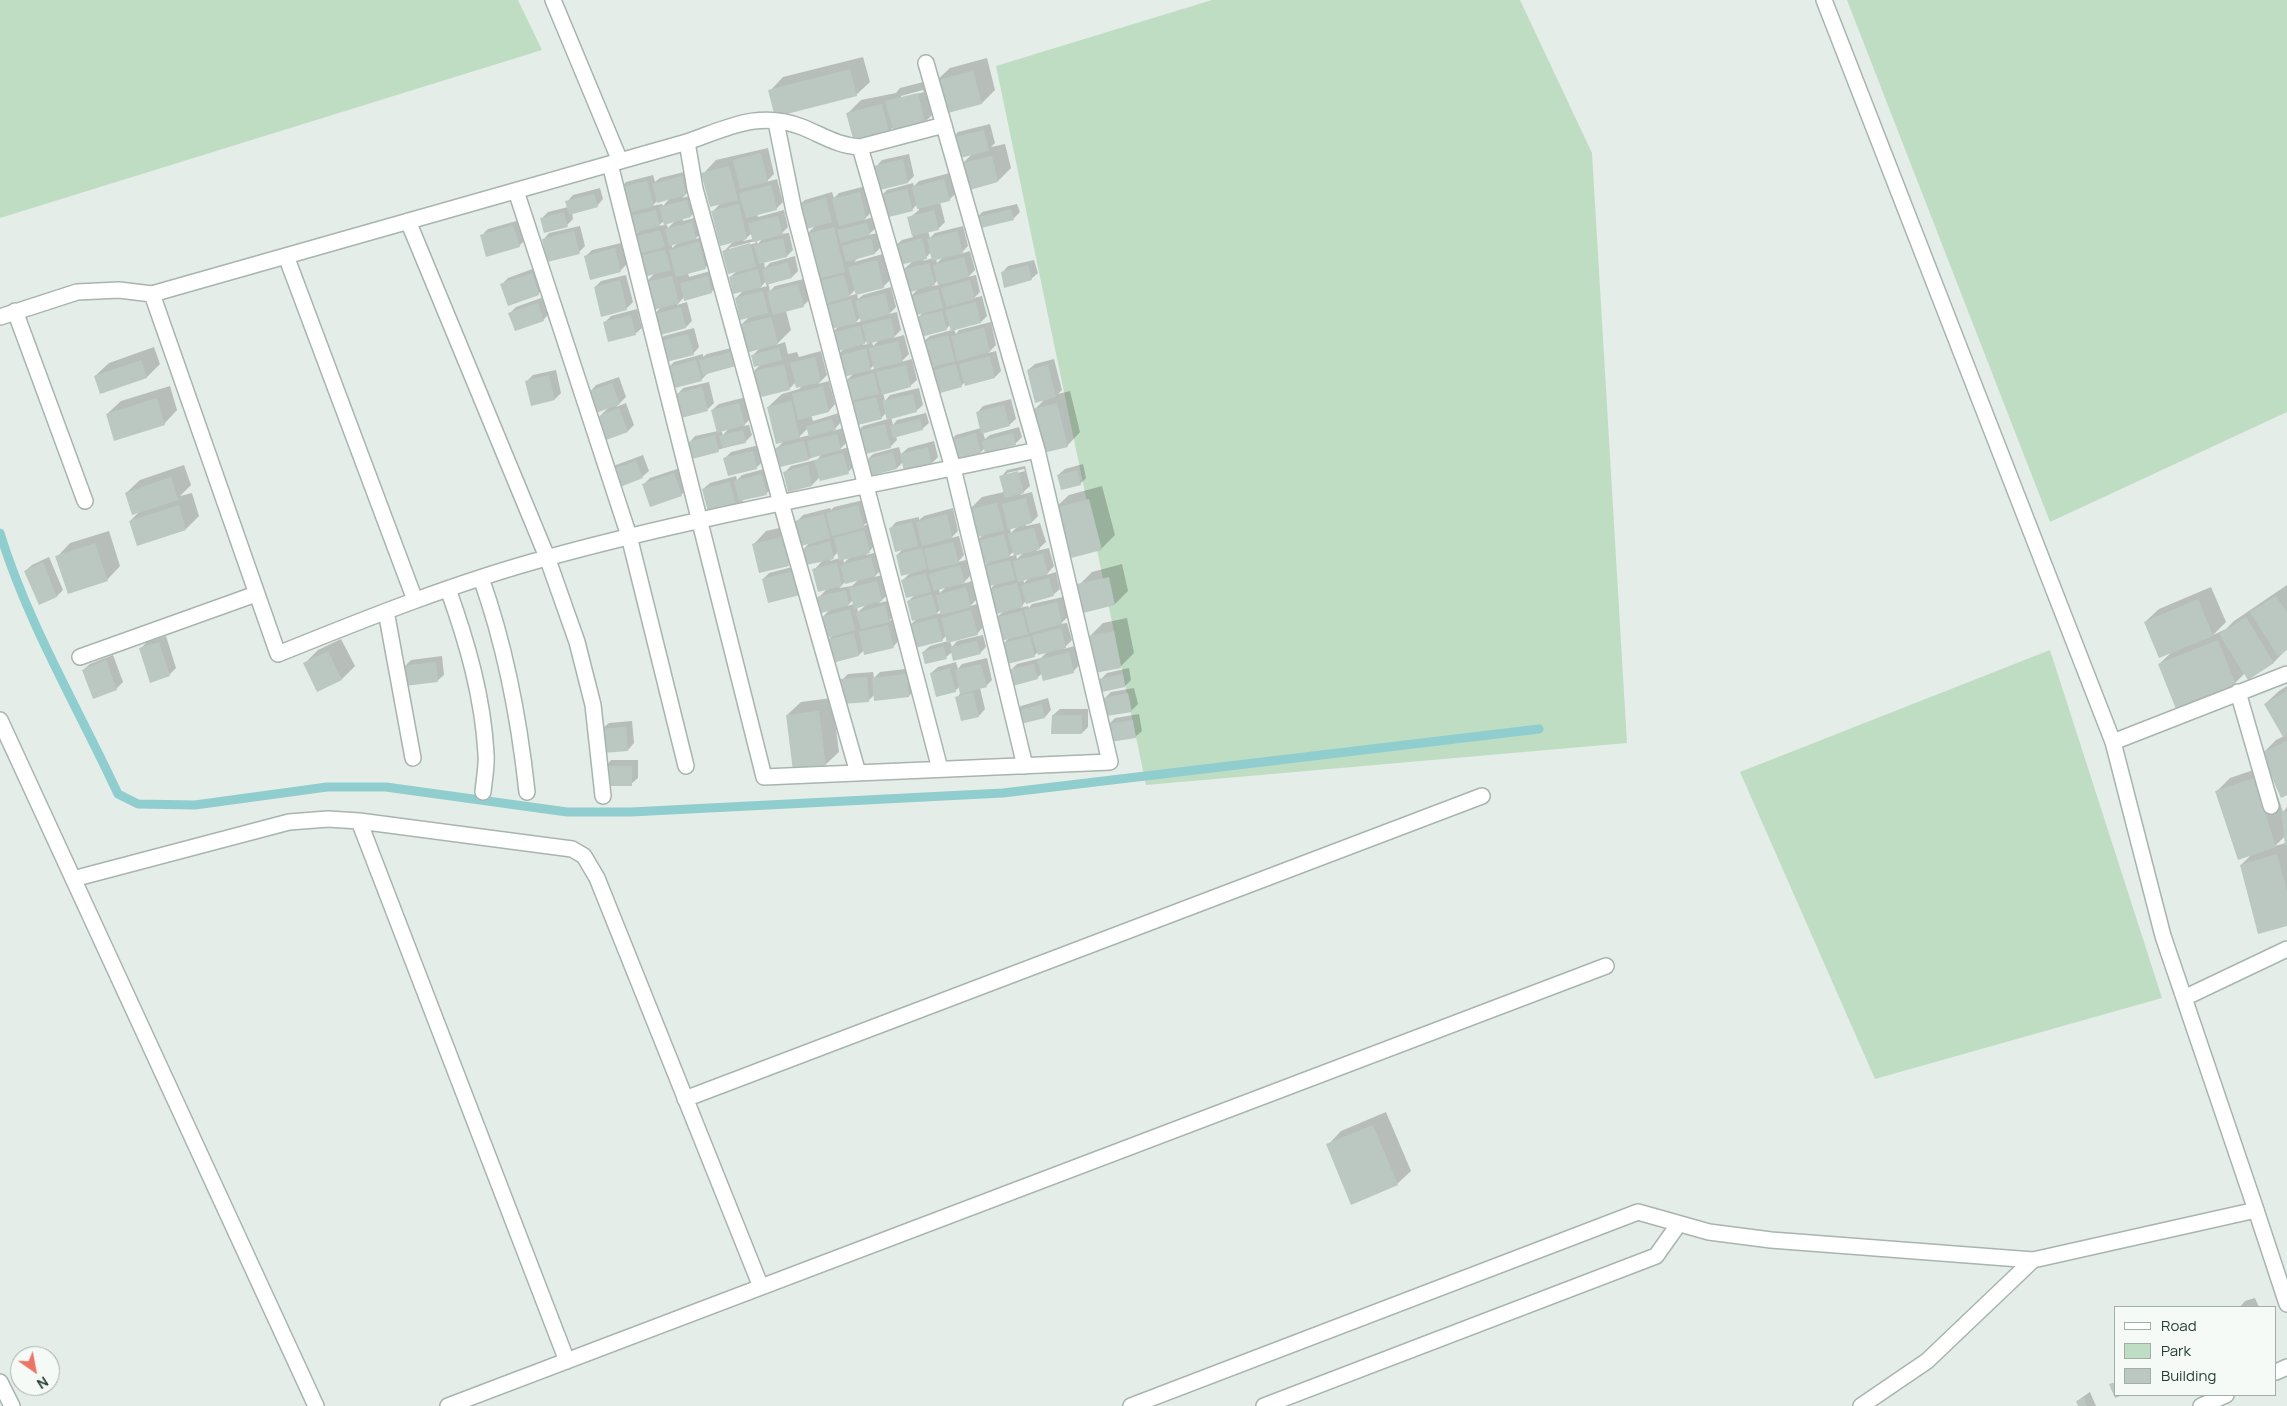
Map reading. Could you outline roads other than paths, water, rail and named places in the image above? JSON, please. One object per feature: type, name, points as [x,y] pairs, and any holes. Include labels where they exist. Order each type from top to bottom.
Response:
[{"type":"street","points":[[553,0],[615,163],[700,520],[764,777],[1110,762],[1037,450],[926,63]]},
{"type":"street","points":[[1824,0],[2113,742],[2163,936],[2287,1304]]},
{"type":"street","points":[[0,317],[77,292],[119,290],[152,294],[687,142],[747,120],[762,119],[801,127],[846,146],[860,147],[944,125]]},
{"type":"street","points":[[776,122],[794,211],[940,769]]},
{"type":"street","points":[[687,142],[695,189],[781,503],[858,773]]},
{"type":"street","points":[[860,147],[953,468],[1025,766]]},
{"type":"street","points":[[516,191],[629,536],[686,766]]},
{"type":"street","points":[[408,221],[547,557],[586,675],[593,705],[603,796]]},
{"type":"street","points":[[286,256],[415,600]]},
{"type":"street","points":[[152,294],[278,654],[415,600],[547,557],[700,520],[1037,450]]},
{"type":"street","points":[[15,311],[85,500]]},
{"type":"street","points":[[481,578],[497,621],[516,709],[527,792]]},
{"type":"street","points":[[448,590],[472,663],[480,707],[486,755],[483,792]]},
{"type":"street","points":[[80,656],[256,594]]},
{"type":"street","points":[[386,611],[414,758]]},
{"type":"street","points":[[2113,742],[2287,674]]},
{"type":"street","points":[[2238,692],[2271,806]]},
{"type":"street","points":[[0,720],[316,1406]]},
{"type":"street","points":[[685,1099],[1482,796]]},
{"type":"street","points":[[73,879],[289,822],[328,819],[360,821],[572,849],[584,856],[597,878],[761,1287]]},
{"type":"street","points":[[360,821],[567,1361]]},
{"type":"street","points":[[2184,998],[2287,949]]},
{"type":"street","points":[[448,1406],[1606,966]]},
{"type":"street","points":[[1132,1406],[1638,1212],[1678,1225],[1709,1232],[1771,1240],[2033,1260],[2256,1210]]},
{"type":"street","points":[[1264,1406],[1656,1256],[1678,1225]]},
{"type":"street","points":[[1861,1406],[1927,1361],[2033,1260]]},
{"type":"street","points":[[0,1382],[12,1406]]},
{"type":"street","points":[[2200,1406],[2224,1396]]},
{"type":"waterway","points":[[0,533],[10,564],[35,624],[118,794],[138,804],[195,805],[327,787],[386,787],[567,812],[631,812],[1003,793],[1539,729]]}]
